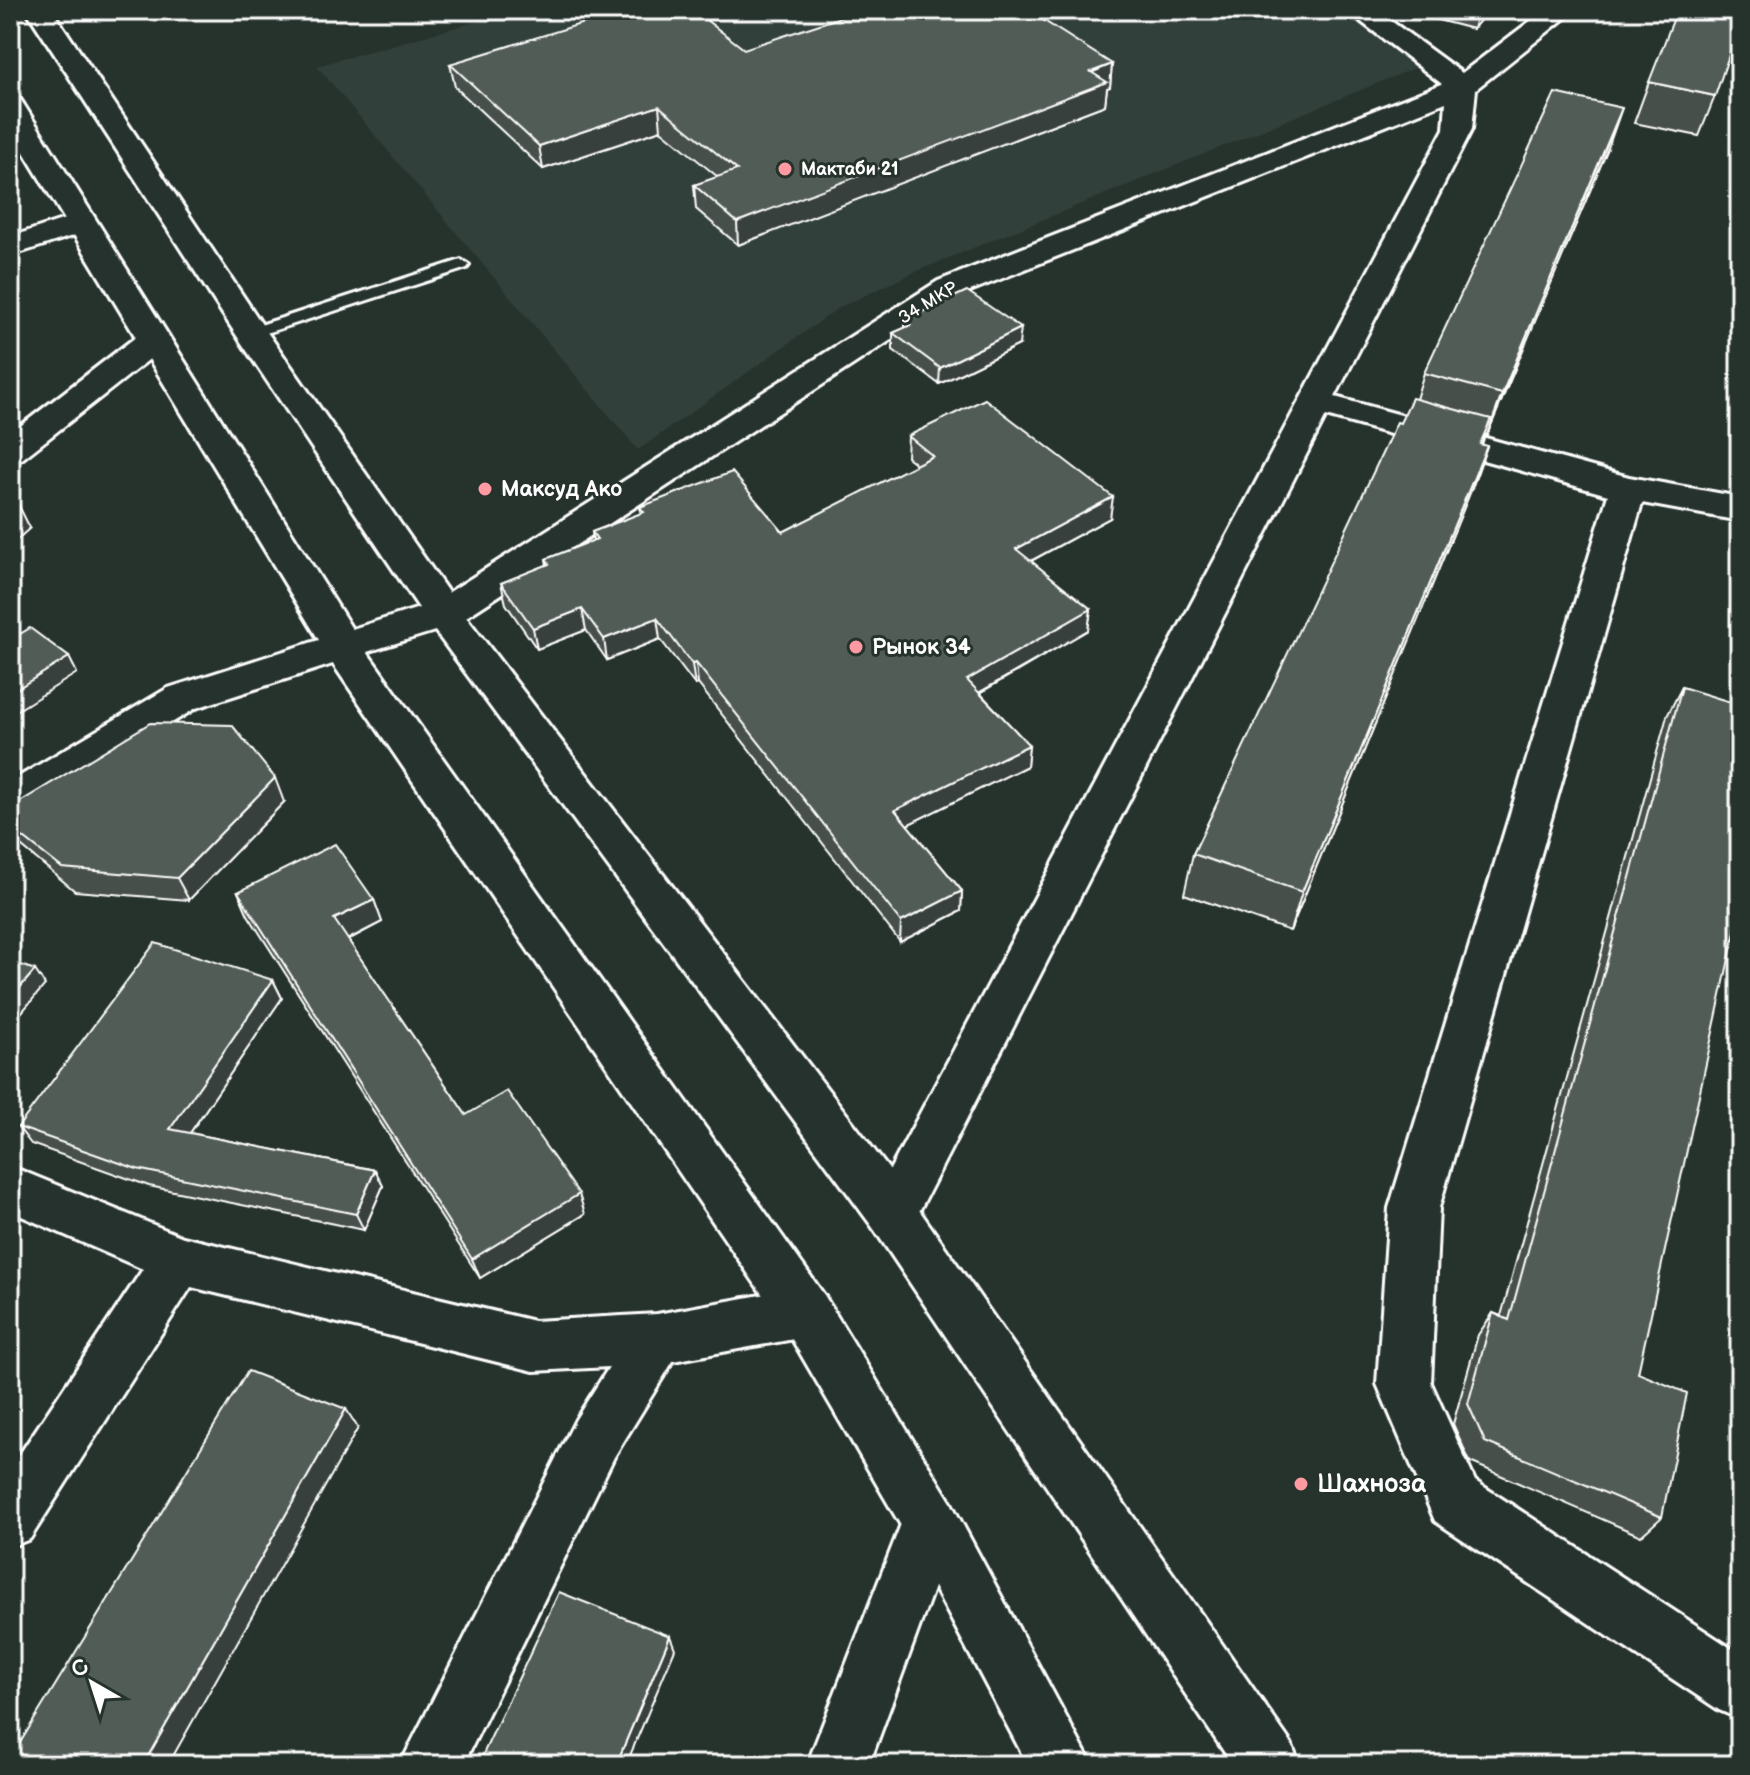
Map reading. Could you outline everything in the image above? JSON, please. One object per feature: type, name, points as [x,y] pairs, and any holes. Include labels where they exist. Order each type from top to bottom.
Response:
[{"type":"street","points":[[39,10],[251,333],[443,614],[892,1213],[1269,1765]]},
{"type":"street","points":[[892,1213],[1458,129],[1462,86],[1359,10]]},
{"type":"street","name":"34 МКР","points":[[10,802],[182,698],[443,614],[949,288],[1462,86],[1562,10]]},
{"type":"street","points":[[14,120],[342,646],[805,1312],[930,1521],[1061,1765]]},
{"type":"street","points":[[10,247],[80,223]]},
{"type":"street","points":[[10,451],[153,340]]},
{"type":"street","points":[[1313,402],[1628,489],[1740,509]]},
{"type":"street","points":[[1628,489],[1414,1208],[1404,1384],[1455,1501],[1740,1689]]},
{"type":"street","points":[[10,1188],[179,1260],[534,1346],[657,1339],[805,1312]]},
{"type":"street","points":[[10,1519],[179,1260]]},
{"type":"street","points":[[431,1765],[595,1438],[657,1339]]},
{"type":"street","points":[[838,1765],[930,1521]]},
{"type":"lane","points":[[251,333],[461,265]]},
{"type":"shaded area","name":"Мактаби 21","points":[[504,10],[1340,10],[1417,67],[917,271],[840,307],[638,450],[317,66],[496,16]]},
{"type":"building","points":[[626,10],[693,10],[744,49],[862,10],[1027,10],[1112,64],[1091,72],[1107,82],[737,222],[694,185],[737,170],[659,106],[539,146],[450,64]]},
{"type":"building","points":[[1677,10],[1740,10],[1740,23],[1715,96],[1649,82]]},
{"type":"building","points":[[1555,93],[1622,108],[1502,394],[1424,373]]},
{"type":"building","points":[[967,291],[1021,328],[940,368],[893,333],[911,325],[905,320]]},
{"type":"building","points":[[1412,398],[1491,419],[1480,444],[1487,446],[1302,892],[1193,854],[1397,422],[1400,423]]},
{"type":"building","points":[[985,399],[1113,497],[1016,549],[1091,609],[967,680],[1029,745],[895,810],[962,891],[901,922],[657,618],[604,639],[582,609],[533,628],[501,583],[549,564],[546,559],[597,539],[592,532],[644,512],[640,507],[732,472],[783,532],[933,456],[908,436]]},
{"type":"building","points":[[30,628],[69,657],[10,693],[10,640]]},
{"type":"building","points":[[1682,687],[1740,705],[1740,909],[1638,1373],[1687,1393],[1662,1517],[1485,1442],[1468,1404],[1493,1313],[1509,1320]]},
{"type":"building","points":[[150,723],[232,725],[275,778],[177,878],[62,868],[10,827],[10,808]]},
{"type":"building","points":[[335,844],[374,900],[334,919],[466,1115],[507,1091],[579,1194],[472,1259],[238,892]]},
{"type":"building","points":[[155,943],[273,980],[170,1129],[375,1170],[356,1214],[137,1169],[18,1127]]},
{"type":"building","points":[[10,961],[35,970],[10,999]]},
{"type":"building","points":[[248,1371],[346,1409],[143,1765],[10,1765],[10,1759]]},
{"type":"building","points":[[559,1592],[670,1636],[616,1765],[478,1765]]},
{"type":"place","name":"Мактаби 21","points":[[785,169]]},
{"type":"place","name":"Максуд Ако","points":[[485,489]]},
{"type":"place","name":"Рынок 34","points":[[856,647]]},
{"type":"place","name":"Шахноза","points":[[1301,1484]]}]
